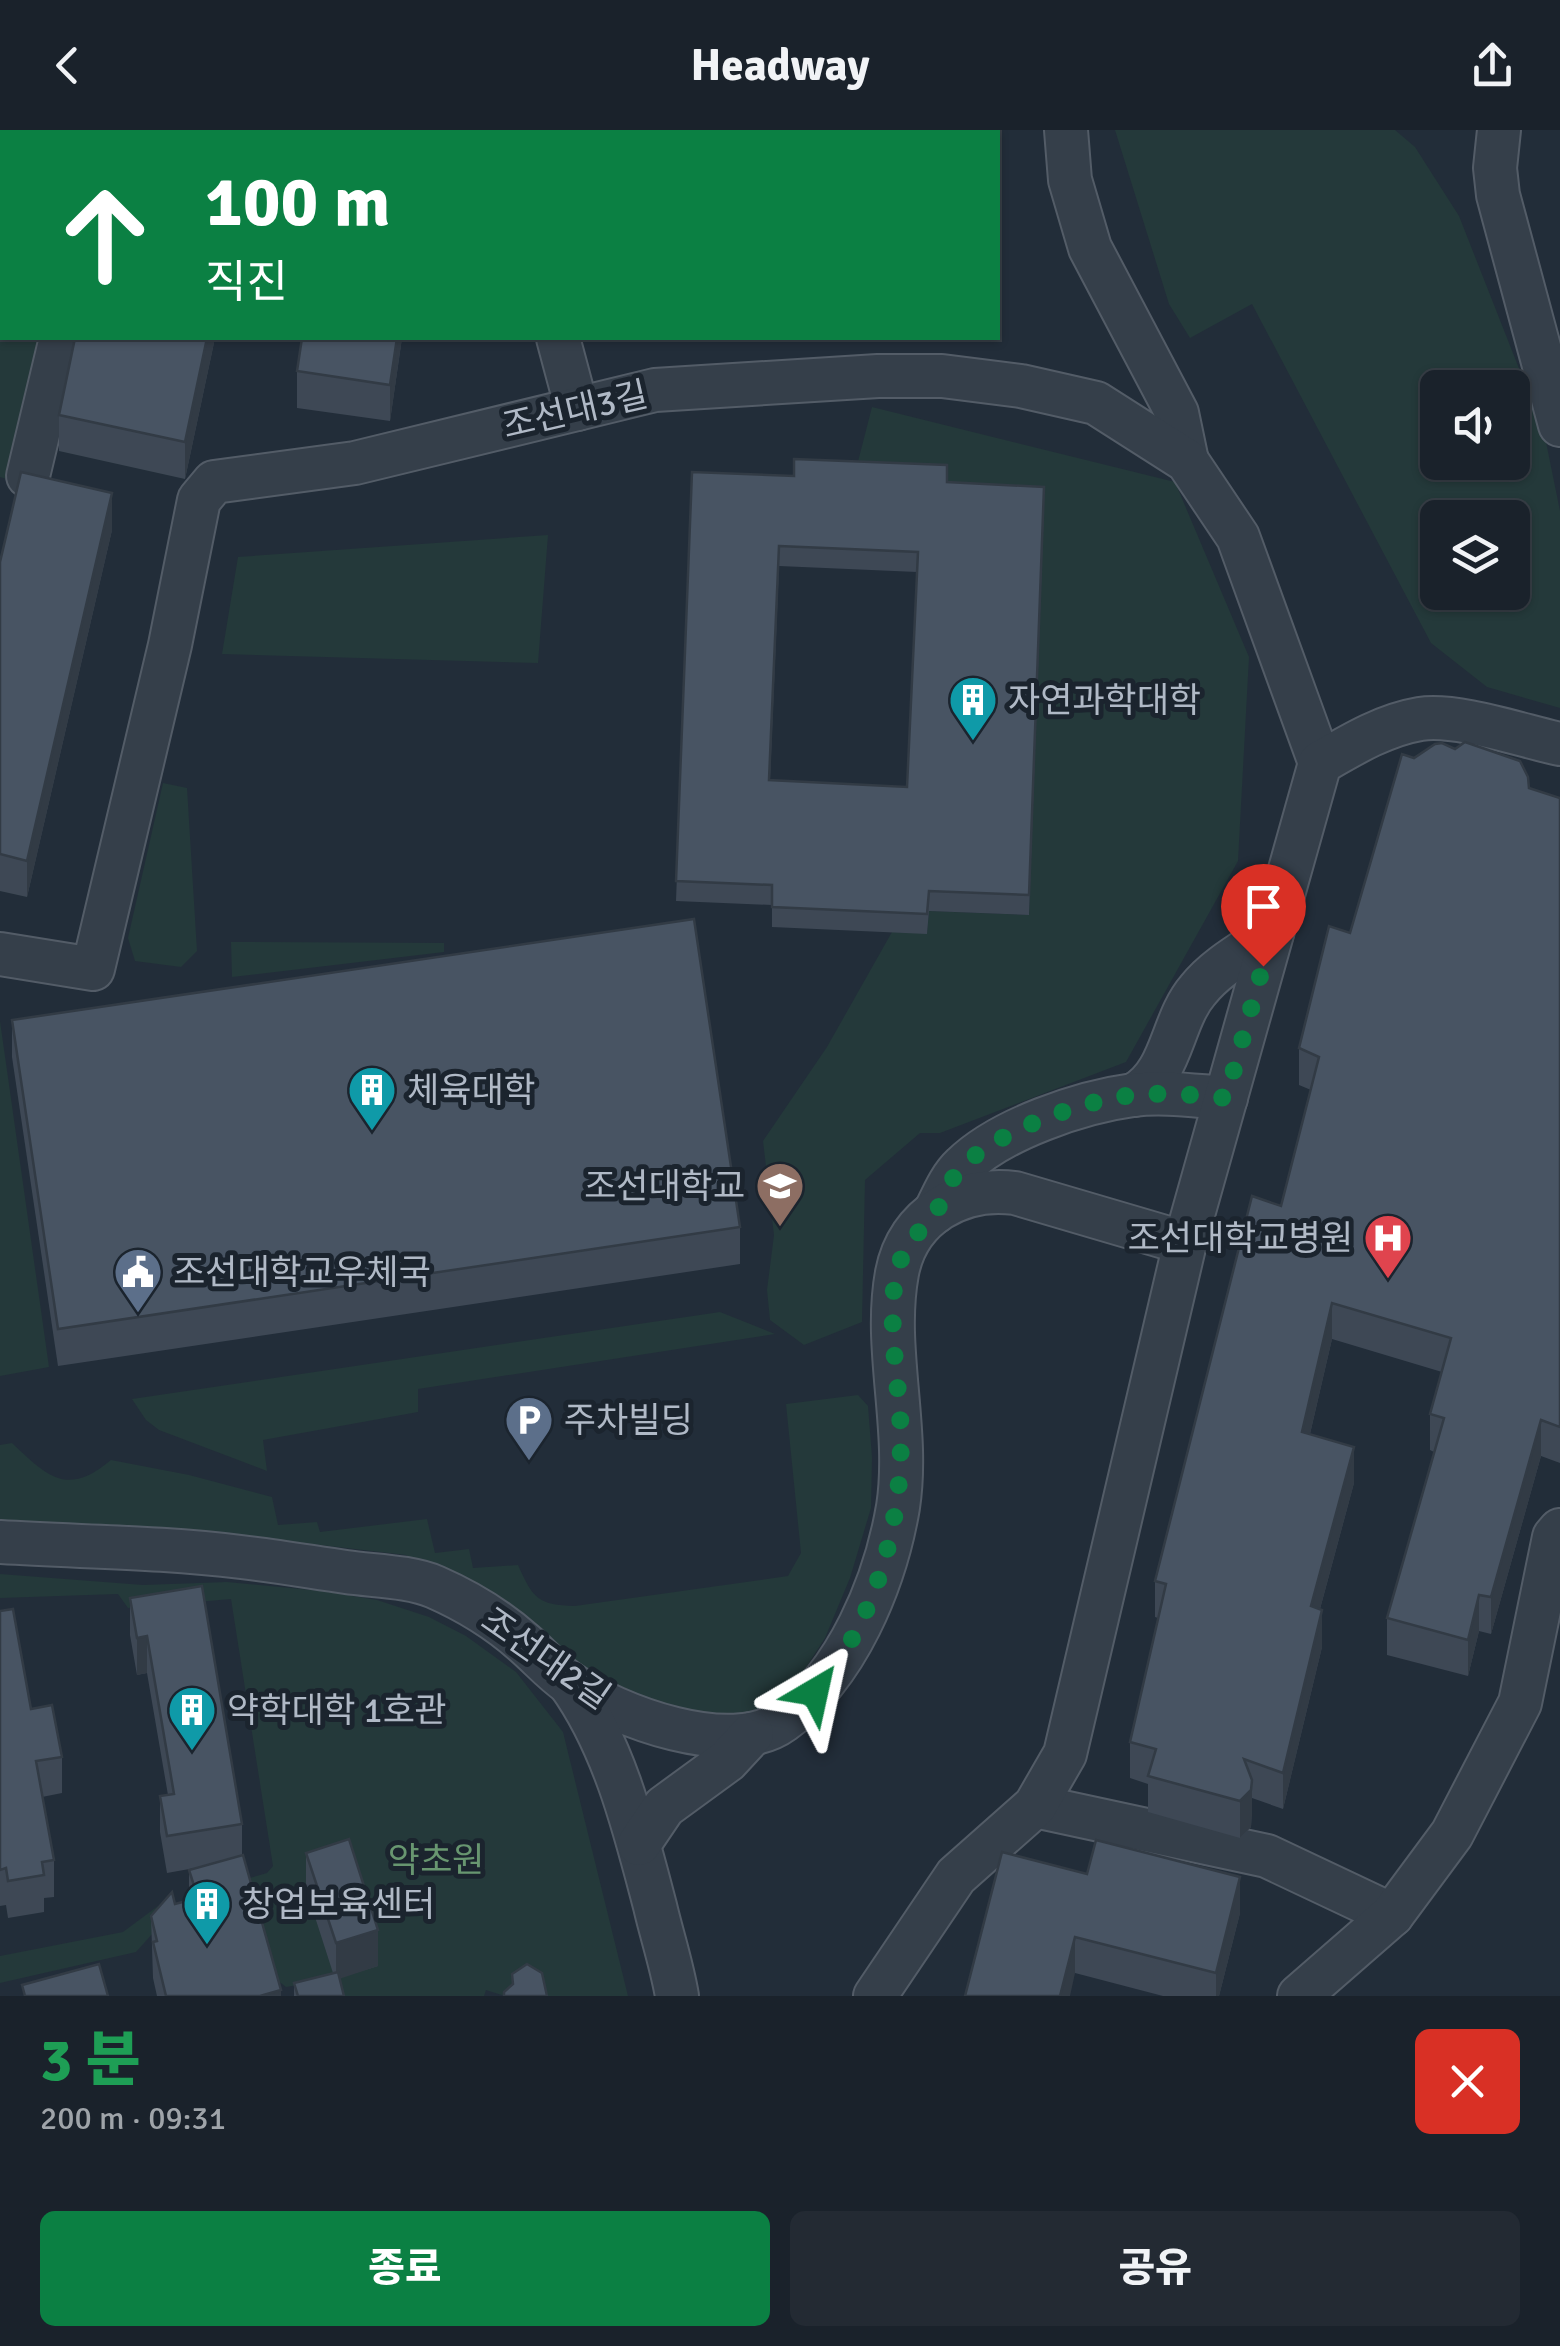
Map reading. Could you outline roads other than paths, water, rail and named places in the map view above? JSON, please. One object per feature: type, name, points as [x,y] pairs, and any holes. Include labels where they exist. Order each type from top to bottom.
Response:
[{"type":"street","points":[[1066,130],[1070,180],[1090,248],[1177,413],[1187,461]]},
{"type":"street","points":[[1499,130],[1495,168],[1503,220],[1560,424]]},
{"type":"street","points":[[28,476],[61,340]]},
{"type":"street","points":[[559,340],[577,409]]},
{"type":"street","name":"조선대3길","points":[[0,954],[93,969],[170,645],[200,500],[214,482],[355,463],[655,390],[878,376],[942,376],[1022,386],[1096,404],[1187,461],[1238,537],[1320,763]]},
{"type":"street","points":[[875,1996],[956,1876],[1035,1806],[1065,1754],[1185,1243],[1320,763],[1370,735],[1418,719],[1450,720],[1560,744]]},
{"type":"street","points":[[1134,1095],[1153,1080],[1198,989],[1272,933]]},
{"type":"street","name":"조선대2길","points":[[0,1542],[238,1556],[431,1585],[495,1619],[568,1683],[613,1707],[696,1734],[752,1734],[782,1722],[837,1667],[862,1619],[888,1549],[898,1506],[902,1446],[896,1361],[897,1272],[914,1235],[935,1212],[952,1179],[980,1152],[1042,1121],[1091,1104],[1134,1095],[1226,1098]]},
{"type":"street","points":[[935,1212],[965,1194],[1002,1191],[1185,1243]]},
{"type":"street","points":[[1299,1996],[1392,1916],[1452,1834],[1520,1703],[1554,1537],[1560,1530]]},
{"type":"street","points":[[568,1683],[590,1713],[639,1844],[677,1996]]},
{"type":"street","points":[[639,1844],[664,1807],[727,1761],[752,1734]]},
{"type":"street","points":[[1035,1806],[1267,1856],[1392,1916]]},
{"type":"place","name":"자연과학대학","points":[[973,742]]},
{"type":"place","name":"체육대학","points":[[372,1132]]},
{"type":"place","name":"조선대학교","points":[[780,1228]]},
{"type":"place","name":"조선대학교병원","points":[[1388,1280]]},
{"type":"place","name":"조선대학교우체국","points":[[138,1314]]},
{"type":"place","name":"주차빌딩","points":[[529,1462]]},
{"type":"place","name":"약학대학 1호관","points":[[192,1752]]},
{"type":"place","name":"창업보육센터","points":[[207,1946]]},
{"type":"park label","name":"약초원","points":[[436,1860]]}]
